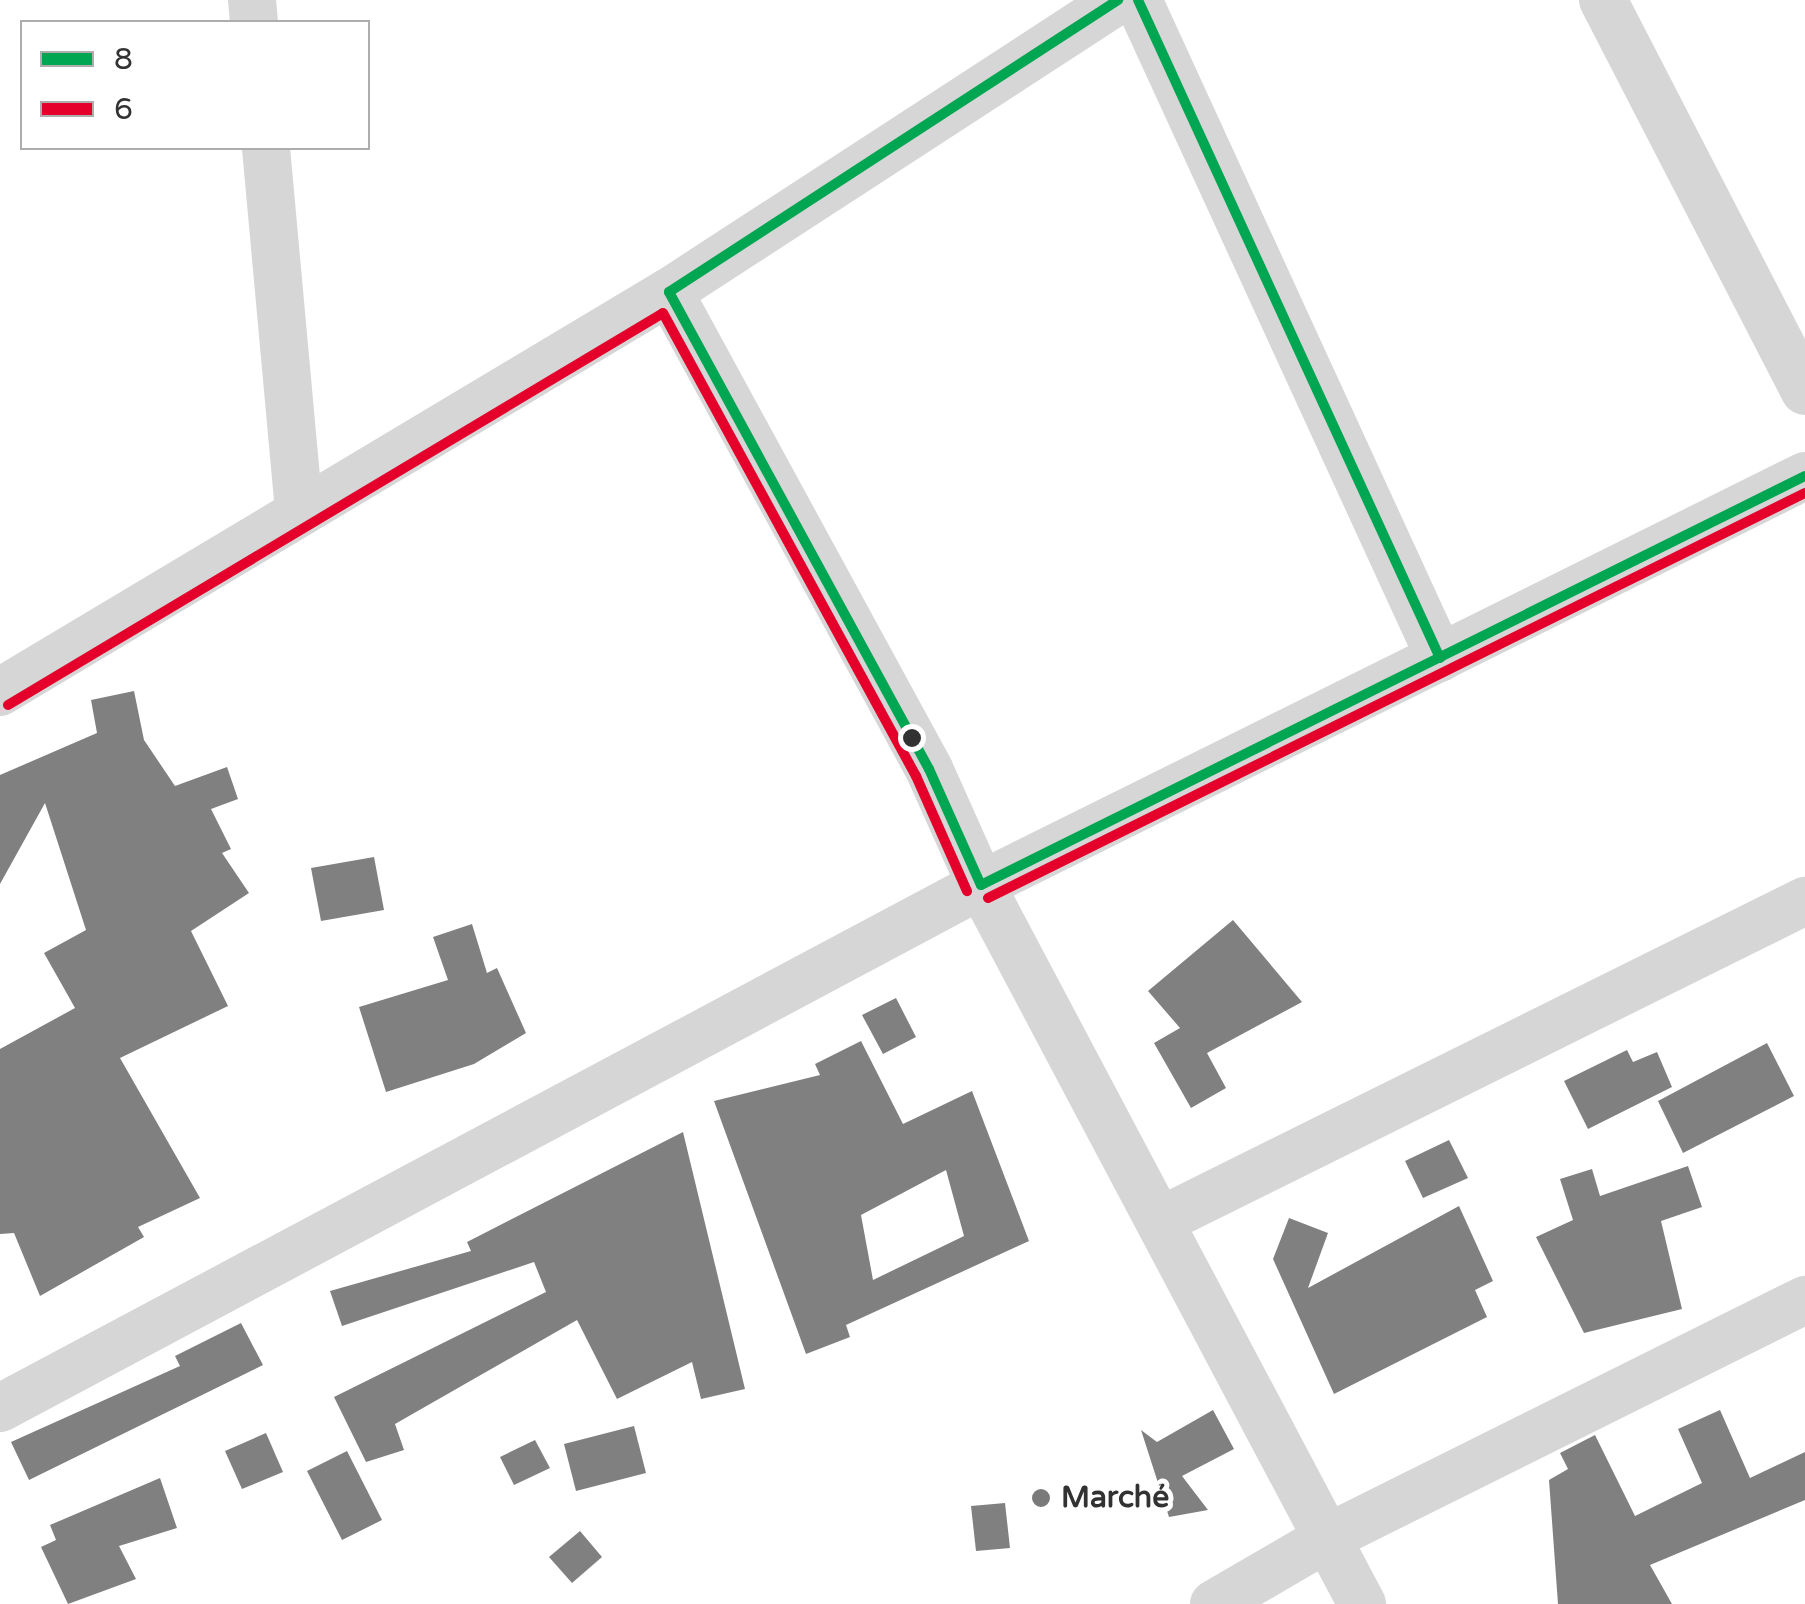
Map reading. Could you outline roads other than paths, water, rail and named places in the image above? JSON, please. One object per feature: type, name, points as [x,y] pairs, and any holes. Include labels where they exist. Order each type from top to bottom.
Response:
[{"type":"street","points":[[0,692],[669,292],[1118,0]]},
{"type":"street","points":[[1138,0],[1440,658]]},
{"type":"street","points":[[1603,0],[1805,390]]},
{"type":"street","points":[[266,150],[298,512]]},
{"type":"street","points":[[669,292],[930,769],[981,885],[1164,1219],[1362,1604]]},
{"type":"street","points":[[0,1408],[981,885],[1805,476]]},
{"type":"street","points":[[1164,1219],[1805,901]]},
{"type":"street","points":[[1214,1604],[1329,1537],[1805,1300]]},
{"type":"place","name":"Marché","points":[[1041,1498]]}]
